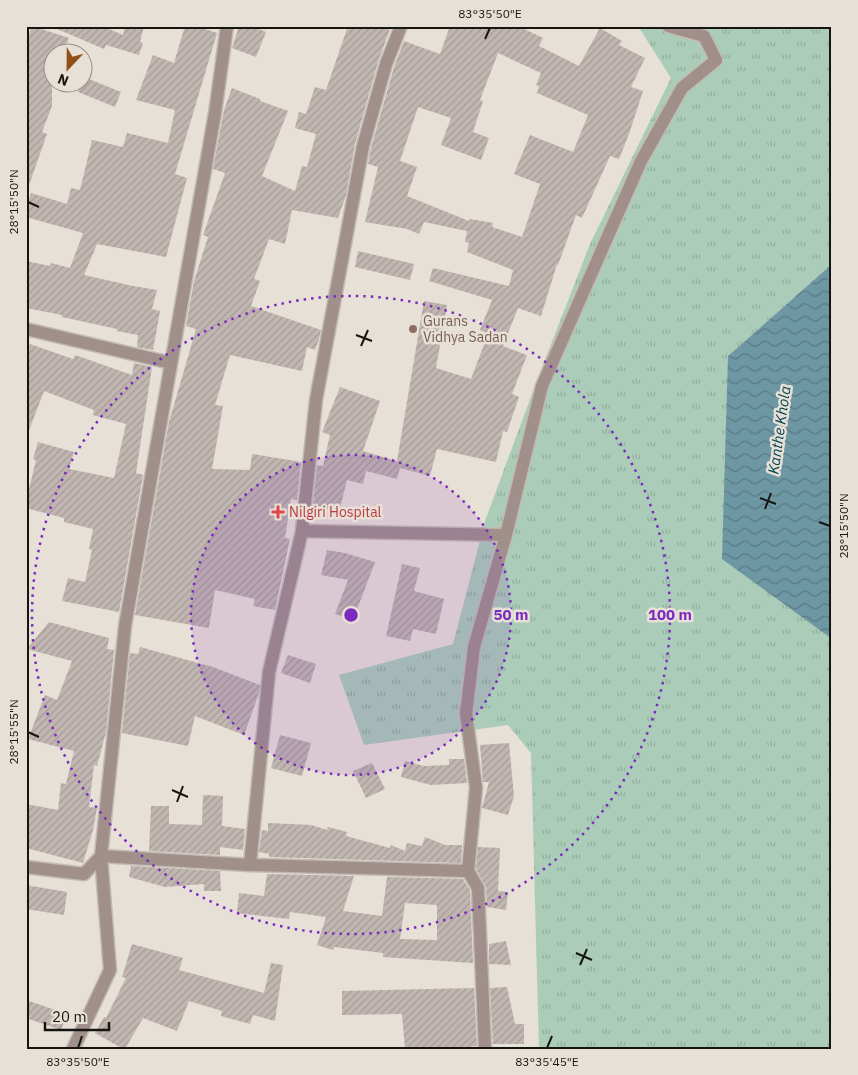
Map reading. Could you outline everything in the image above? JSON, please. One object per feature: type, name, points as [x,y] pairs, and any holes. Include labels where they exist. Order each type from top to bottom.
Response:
[{"type":"street","points":[[73,1049],[110,970],[101,856],[125,626],[215,113],[227,26]]},
{"type":"street","points":[[250,865],[269,672],[302,531],[316,400],[363,146],[386,64],[402,26]]},
{"type":"street","points":[[485,1049],[478,888],[468,871],[476,788],[466,714],[474,647],[506,535],[542,386],[641,161],[682,88],[716,60],[704,36],[668,26]]},
{"type":"street","points":[[26,330],[171,363]]},
{"type":"street","points":[[302,531],[506,535]]},
{"type":"street","points":[[101,856],[250,865],[468,871]]},
{"type":"street","points":[[26,867],[84,874],[101,856]]},
{"type":"green space","points":[[638,26],[832,26],[832,264],[728,356],[823,632],[832,639],[832,1049],[539,1049],[531,753],[508,725],[364,745],[339,675],[453,644],[485,521],[536,383],[590,244],[671,78]]},
{"type":"water","name":"Kanthe Khola","points":[[832,264],[832,639],[722,559],[728,356]]},
{"type":"building","points":[[32,26],[69,38],[68,42],[42,42],[42,92],[52,92],[52,106],[42,132],[47,134],[29,185],[26,184],[26,42]]},
{"type":"building","points":[[50,26],[102,26],[123,35],[125,26],[144,26],[140,42],[143,43],[139,55],[106,45],[104,49],[92,44],[92,42],[88,42]]},
{"type":"building","points":[[185,26],[196,26],[217,33],[175,174],[187,178],[166,257],[97,244],[84,275],[157,290],[152,309],[160,311],[153,350],[137,347],[138,335],[62,317],[62,315],[26,308],[26,261],[50,266],[51,263],[70,268],[83,233],[26,217],[26,209],[31,193],[67,204],[71,188],[80,190],[92,140],[123,147],[127,133],[168,143],[175,110],[136,100],[153,55],[174,63]]},
{"type":"building","points":[[239,26],[252,26],[266,32],[256,57],[232,48]]},
{"type":"building","points":[[348,26],[391,26],[378,62],[355,144],[346,195],[338,218],[292,210],[285,244],[269,239],[254,279],[260,281],[251,306],[321,330],[319,339],[315,350],[307,347],[302,371],[230,355],[215,405],[223,406],[212,469],[250,470],[252,454],[301,462],[297,500],[291,499],[285,538],[290,539],[275,610],[253,606],[255,599],[215,590],[209,628],[135,615],[169,422],[196,329],[186,326],[194,281],[208,237],[203,235],[225,173],[213,169],[224,110],[232,88],[288,111],[262,176],[295,191],[302,166],[307,167],[316,134],[295,128],[299,112],[306,114],[315,87],[326,90]]},
{"type":"building","points":[[450,26],[518,26],[543,38],[539,46],[579,66],[600,28],[622,41],[619,45],[645,58],[631,87],[643,91],[619,159],[610,156],[582,218],[576,215],[557,264],[541,316],[518,308],[503,346],[527,355],[512,394],[519,397],[507,432],[503,431],[496,462],[437,449],[430,476],[400,468],[397,479],[366,471],[363,484],[347,480],[339,512],[313,505],[317,465],[323,466],[330,435],[322,432],[340,387],[380,401],[363,451],[397,461],[424,301],[447,305],[436,368],[471,379],[488,334],[480,330],[492,300],[429,281],[433,268],[509,286],[513,270],[467,252],[469,243],[465,242],[467,231],[424,222],[419,234],[407,229],[365,222],[378,167],[368,164],[371,148],[394,67],[404,41],[440,54]],"holes":[[[498,53],[541,73],[536,85],[539,86],[537,93],[588,115],[573,152],[530,135],[514,174],[540,184],[522,237],[492,227],[493,223],[470,219],[469,221],[407,196],[417,167],[400,161],[418,107],[451,118],[441,145],[481,160],[489,138],[473,132],[483,101],[480,100]]]},
{"type":"building","points":[[92,80],[121,92],[115,107],[78,92],[92,92]]},
{"type":"building","points":[[358,251],[414,264],[410,280],[355,267]]},
{"type":"building","points":[[30,344],[73,359],[75,355],[132,375],[134,363],[152,367],[136,473],[143,475],[119,612],[62,601],[68,578],[85,582],[92,550],[89,549],[93,529],[64,522],[64,518],[26,508],[26,502],[36,460],[33,459],[38,442],[74,452],[69,469],[114,478],[126,424],[93,415],[94,410],[44,391],[28,433],[26,433],[26,355]]},
{"type":"building","points":[[327,550],[375,562],[353,620],[335,614],[348,580],[321,575]]},
{"type":"building","points":[[402,564],[420,568],[414,591],[444,599],[436,634],[413,629],[410,641],[386,636]]},
{"type":"building","points":[[49,622],[109,638],[107,649],[114,650],[106,732],[97,766],[94,765],[89,807],[97,808],[93,830],[83,863],[26,848],[26,804],[58,810],[61,783],[66,784],[74,751],[28,739],[45,695],[57,700],[72,661],[27,649]]},
{"type":"building","points":[[140,647],[213,667],[260,685],[244,735],[195,716],[188,746],[122,733],[130,653],[138,654]]},
{"type":"building","points":[[288,655],[316,664],[310,683],[281,673]]},
{"type":"building","points":[[280,735],[311,743],[302,776],[271,768]]},
{"type":"building","points":[[509,743],[514,796],[508,815],[482,808],[489,782],[483,782],[480,745]]},
{"type":"building","points":[[449,759],[464,759],[467,783],[431,785],[401,777],[405,761],[424,766],[449,765]]},
{"type":"building","points":[[372,763],[385,789],[366,798],[353,771]]},
{"type":"building","points":[[203,795],[223,796],[222,826],[245,829],[243,850],[220,847],[220,855],[149,851],[151,806],[169,806],[169,824],[202,825]]},
{"type":"building","points":[[268,823],[311,825],[327,830],[328,827],[347,832],[346,836],[390,848],[391,845],[405,851],[407,843],[422,846],[425,837],[445,845],[462,845],[461,863],[269,857],[269,854],[259,852],[262,830],[268,831]]},
{"type":"building","points":[[478,847],[500,848],[498,891],[508,892],[506,910],[487,907],[486,887],[476,869]]},
{"type":"building","points":[[131,866],[220,871],[221,891],[204,891],[204,884],[165,887],[129,877]]},
{"type":"building","points":[[267,874],[354,876],[343,911],[382,916],[387,877],[463,879],[470,890],[473,963],[383,957],[383,953],[334,947],[333,950],[317,945],[326,917],[290,912],[289,919],[237,913],[239,893],[264,896]],"holes":[[[405,903],[437,905],[437,940],[400,939]]]},
{"type":"building","points":[[26,885],[67,892],[64,915],[26,909]]},
{"type":"building","points":[[506,941],[511,965],[489,964],[489,944]]},
{"type":"building","points":[[132,944],[183,958],[179,970],[264,993],[271,963],[283,965],[275,1021],[253,1015],[250,1024],[221,1016],[222,1011],[189,1001],[177,1031],[143,1018],[125,1049],[123,1049],[95,1033],[104,1017],[106,1018],[126,978],[122,977]]},
{"type":"building","points":[[507,987],[515,1024],[524,1024],[524,1044],[493,1044],[490,988]]},
{"type":"building","points":[[474,988],[477,1046],[452,1049],[405,1049],[402,1014],[342,1015],[342,991]]},
{"type":"building","points":[[26,1000],[67,1014],[61,1030],[26,1018]]},
{"type":"place","name":"Gurans Vidhya Sadan","points":[[413,329]]},
{"type":"place","name":"Nilgiri Hospital","points":[[278,512]]}]
